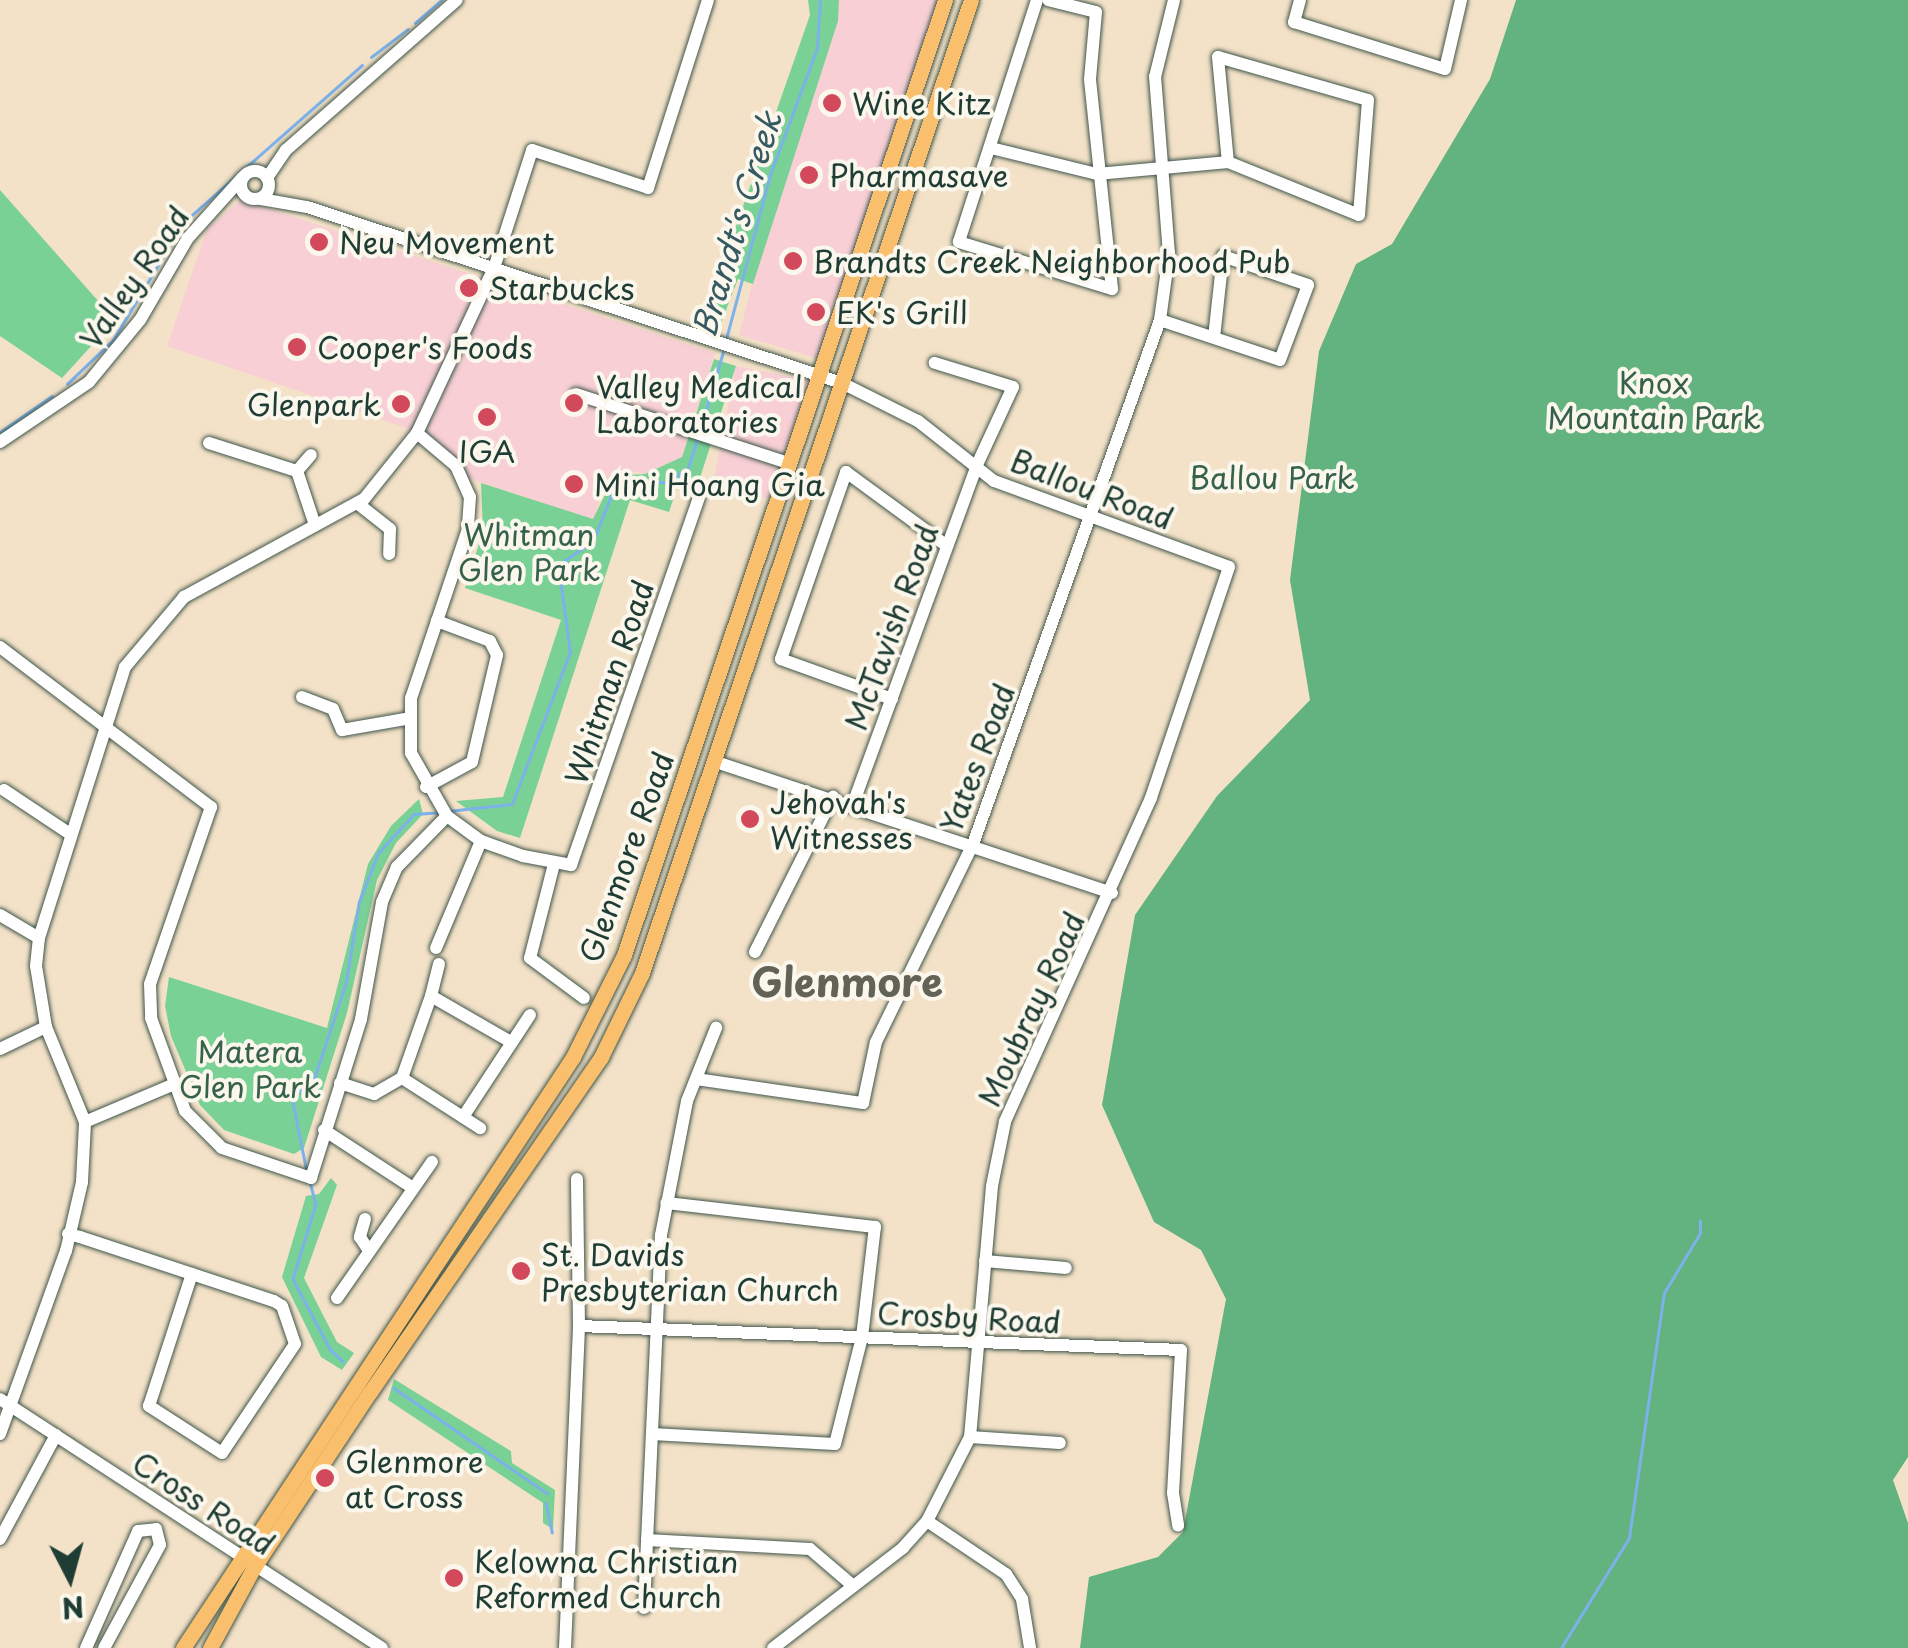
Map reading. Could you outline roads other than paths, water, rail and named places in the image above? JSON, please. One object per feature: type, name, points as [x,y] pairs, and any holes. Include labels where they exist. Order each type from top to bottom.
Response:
[{"type":"main road","name":"Glenmore Road","points":[[183,1648],[239,1557],[573,1057],[624,955],[945,0]]},
{"type":"main road","name":"Glenmore Road","points":[[210,1648],[254,1567],[601,1058],[642,974],[971,0]]},
{"type":"street","name":"Valley Road","points":[[0,442],[90,382],[140,320],[212,209],[246,175],[286,150],[457,0]]},
{"type":"street","points":[[0,1434],[13,1407],[82,1182],[86,1122],[46,1027],[36,966],[38,938],[124,667],[184,597],[357,502],[417,433],[494,268],[532,150],[648,188],[708,0]]},
{"type":"street","points":[[1037,0],[959,242],[1112,289],[1090,79],[1096,12],[1048,0]]},
{"type":"street","name":"Yates Road","points":[[696,1079],[863,1104],[876,1042],[973,844],[1160,320],[1169,254],[1155,77],[1174,0]]},
{"type":"street","points":[[1300,0],[1294,22],[1445,69],[1461,0]]},
{"type":"street","points":[[991,148],[1097,174],[1228,162],[1359,215],[1368,100],[1218,58],[1228,162]]},
{"type":"street","name":"Valley Road","points":[[212,209],[256,199],[286,150]]},
{"type":"street","points":[[246,175],[268,179],[307,207],[256,199],[241,191],[246,175]]},
{"type":"street","name":"Ballou Road","points":[[307,207],[842,383],[918,422],[994,482],[1228,567]]},
{"type":"street","points":[[1160,320],[1214,338],[1280,360],[1308,285],[1223,256],[1214,338]]},
{"type":"street","name":"McTavish Road","points":[[854,804],[976,467],[1013,387],[935,362]]},
{"type":"street","points":[[576,394],[791,464]]},
{"type":"street","points":[[417,433],[456,466],[470,497],[468,529],[411,698],[411,753],[426,787],[447,816],[481,841],[554,864]]},
{"type":"street","points":[[209,443],[297,471]]},
{"type":"street","points":[[297,471],[310,455]]},
{"type":"street","points":[[297,471],[316,525]]},
{"type":"street","points":[[892,699],[781,659],[846,472],[948,546]]},
{"type":"street","name":"Whitman Road","points":[[584,998],[530,958],[554,864],[571,865],[698,498]]},
{"type":"street","points":[[357,502],[390,529],[389,554]]},
{"type":"street","name":"Moubray Road","points":[[775,1647],[851,1584],[903,1548],[927,1521],[970,1437],[985,1261],[1006,1122],[1112,894],[1228,567]]},
{"type":"street","points":[[426,787],[472,762],[497,654],[490,641],[437,621]]},
{"type":"street","points":[[0,647],[211,807],[150,984],[151,1018],[172,1085],[204,1136],[311,1178],[376,955],[382,902],[397,867],[447,816]]},
{"type":"street","points":[[302,697],[333,709],[342,730],[411,718]]},
{"type":"street","points":[[716,762],[833,797],[1112,894]]},
{"type":"street","points":[[4,790],[70,834]]},
{"type":"street","points":[[755,952],[833,797]]},
{"type":"street","points":[[436,948],[481,841]]},
{"type":"street","points":[[0,916],[38,938]]},
{"type":"street","points":[[340,1082],[374,1094],[402,1078],[439,964]]},
{"type":"street","points":[[431,996],[511,1042]]},
{"type":"street","points":[[463,1117],[530,1014]]},
{"type":"street","points":[[0,1049],[46,1027]]},
{"type":"street","points":[[644,1608],[656,1330],[666,1203],[696,1079],[716,1028]]},
{"type":"street","points":[[402,1078],[480,1128]]},
{"type":"street","points":[[86,1122],[172,1085]]},
{"type":"street","points":[[324,1130],[413,1188]]},
{"type":"street","points":[[337,1298],[432,1162]]},
{"type":"street","points":[[565,1648],[579,1326],[577,1179]]},
{"type":"street","points":[[652,1434],[835,1444],[862,1337],[874,1227],[666,1203]]},
{"type":"street","points":[[366,1219],[360,1238],[369,1251]]},
{"type":"street","points":[[68,1234],[274,1300],[297,1337],[222,1454],[149,1406],[192,1274]]},
{"type":"street","points":[[985,1261],[1066,1268]]},
{"type":"street","name":"Crosby Road","points":[[579,1326],[1181,1350],[1173,1492],[1178,1526]]},
{"type":"street","name":"Cross Road","points":[[0,1398],[382,1648]]},
{"type":"street","points":[[0,1539],[56,1435]]},
{"type":"street","points":[[970,1437],[1060,1443]]},
{"type":"street","points":[[927,1521],[1006,1574],[1022,1599],[1030,1648]]},
{"type":"street","points":[[86,1648],[135,1546],[138,1531],[156,1529],[162,1539],[104,1648]]},
{"type":"street","points":[[647,1540],[810,1549],[851,1584]]},
{"type":"street","points":[[135,1546],[154,1554]]},
{"type":"waterway","name":"Brandt's Creek","points":[[415,23],[441,0]]},
{"type":"waterway","name":"Brandt's Creek","points":[[726,339],[770,175],[817,48],[820,0]]},
{"type":"waterway","name":"Brandt's Creek","points":[[371,57],[408,29]]},
{"type":"waterway","name":"Brandt's Creek","points":[[67,384],[113,340],[184,222],[362,65]]},
{"type":"waterway","name":"Brandt's Creek","points":[[700,430],[723,352]]},
{"type":"waterway","name":"Brandt's Creek","points":[[0,432],[52,396]]},
{"type":"waterway","name":"Brandt's Creek","points":[[448,811],[512,804],[570,652],[558,565],[593,541],[616,483],[667,482],[688,468],[697,438]]},
{"type":"waterway","name":"Brandt's Creek","points":[[306,1170],[292,1099],[315,1076],[346,982],[359,902],[378,853],[414,814],[440,812]]},
{"type":"waterway","name":"Brandt's Creek","points":[[310,1182],[316,1204],[293,1279],[330,1349],[343,1361]]},
{"type":"waterway","points":[[1561,1648],[1629,1538],[1664,1293],[1700,1233],[1700,1221]]},
{"type":"waterway","name":"Brandt's Creek","points":[[394,1388],[547,1493]]},
{"type":"waterway","name":"Brandt's Creek","points":[[546,1503],[552,1532]]},
{"type":"place","name":"Wine Kitz","points":[[832,103]]},
{"type":"place","name":"Pharmasave","points":[[809,175]]},
{"type":"place","name":"Neu Movement","points":[[319,242]]},
{"type":"place","name":"Brandts Creek Neighborhood Pub","points":[[793,261]]},
{"type":"place","name":"Starbucks","points":[[469,288]]},
{"type":"place","name":"EK's Grill","points":[[816,312]]},
{"type":"place","name":"Cooper's Foods","points":[[297,347]]},
{"type":"place","name":"Valley Medical Laboratories","points":[[574,403]]},
{"type":"place","name":"Glenpark","points":[[401,404]]},
{"type":"place","name":"IGA","points":[[487,417]]},
{"type":"place","name":"Mini Hoang Gia","points":[[574,484]]},
{"type":"place","name":"Jehovah's Witnesses","points":[[750,819]]},
{"type":"place","name":"St. Davids Presbyterian Church","points":[[521,1271]]},
{"type":"place","name":"Glenmore at Cross","points":[[325,1478]]},
{"type":"place","name":"Kelowna Christian Reformed Church","points":[[454,1578]]},
{"type":"district","name":"Glenmore","points":[[847,981]]},
{"type":"park label","name":"Knox Mountain Park","points":[[1654,399]]},
{"type":"park label","name":"Ballou Park","points":[[1272,477]]},
{"type":"park label","name":"Whitman Glen Park","points":[[529,551]]},
{"type":"park label","name":"Matera Glen Park","points":[[250,1068]]}]
